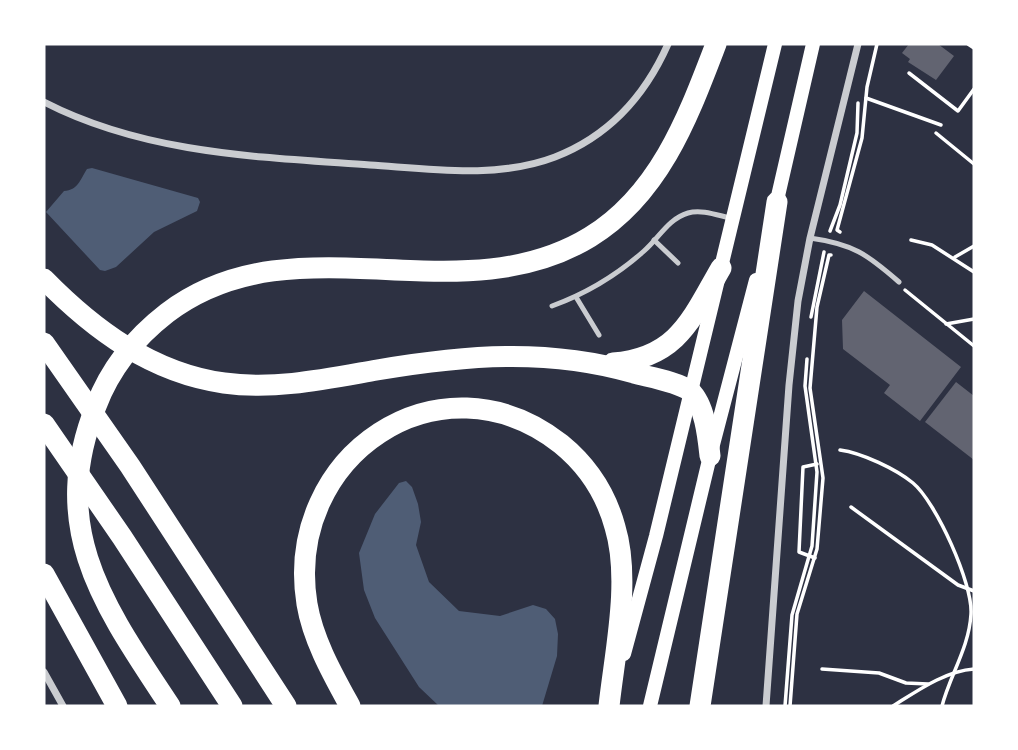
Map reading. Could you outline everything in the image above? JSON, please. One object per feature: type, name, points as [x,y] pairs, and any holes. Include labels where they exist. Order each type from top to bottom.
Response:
[{"type":"highway","points":[[170,706],[121,631],[104,598],[79,527],[77,490],[82,442],[105,383],[127,352],[158,321],[198,294],[258,272],[322,266],[474,272],[516,267],[573,246],[609,223],[647,187],[684,125],[716,44]]},
{"type":"highway","points":[[701,706],[777,202]]},
{"type":"highway","points":[[604,364],[641,358],[672,342],[691,321],[721,268]]},
{"type":"highway","points":[[44,279],[98,328],[136,353],[188,375],[224,383],[289,385],[447,360],[497,356],[549,357],[604,364],[690,391],[699,407],[710,456]]},
{"type":"highway","points":[[44,343],[130,466],[286,706]]},
{"type":"highway","points":[[350,706],[322,650],[307,604],[304,567],[314,513],[337,470],[364,444],[395,424],[452,409],[485,411],[518,419],[535,427],[571,453],[598,486],[616,528],[620,549],[621,592],[609,706]]},
{"type":"highway","points":[[44,424],[122,537],[232,706]]},
{"type":"highway","points":[[44,573],[117,706]]},
{"type":"main road","points":[[609,706],[656,536],[775,44]]},
{"type":"main road","points":[[650,706],[710,456],[777,202],[813,44]]},
{"type":"street","points":[[44,102],[154,142],[214,153],[421,169],[507,169],[553,158],[599,133],[641,93],[656,71],[668,44]]},
{"type":"street","points":[[766,706],[789,385],[798,301],[810,237],[858,44]]},
{"type":"street","points":[[44,672],[63,706]]},
{"type":"lane","points":[[552,306],[576,298],[601,283],[644,252],[672,221],[684,214],[694,211],[733,218]]},
{"type":"lane","points":[[810,237],[840,244],[870,257],[899,282]]},
{"type":"lane","points":[[654,240],[678,263]]},
{"type":"lane","points":[[576,298],[599,335]]},
{"type":"path","points":[[865,68],[871,44]]},
{"type":"path","points":[[787,706],[792,615],[812,546],[819,463],[810,388],[817,307],[829,255],[836,255],[844,234],[837,230],[862,138],[866,98],[877,44]]},
{"type":"path","points":[[968,44],[974,48]]},
{"type":"path","points":[[909,73],[958,111],[974,89]]},
{"type":"path","points":[[787,706],[797,614],[815,558],[822,478],[804,386],[809,325],[827,240],[840,205],[857,133],[862,80]]},
{"type":"path","points":[[866,98],[941,125]]},
{"type":"path","points":[[936,132],[974,164]]},
{"type":"path","points":[[911,240],[932,245],[974,272]]},
{"type":"path","points":[[954,258],[974,246]]},
{"type":"path","points":[[899,282],[913,298],[974,346]]},
{"type":"path","points":[[946,324],[974,319]]},
{"type":"path","points":[[840,450],[856,452],[899,473],[915,485],[937,518],[972,591],[970,628],[942,706]]},
{"type":"path","points":[[815,558],[799,552],[803,467],[819,463]]},
{"type":"path","points":[[851,508],[958,585],[972,591]]},
{"type":"path","points":[[822,669],[878,673],[906,682],[928,684]]},
{"type":"path","points":[[893,706],[928,684],[974,669]]},
{"type":"water","points":[[92,168],[198,198],[200,202],[197,211],[154,232],[116,267],[100,270],[46,212],[64,191],[76,186],[87,169]]},
{"type":"water","points":[[406,481],[412,487],[418,504],[421,522],[416,545],[429,582],[459,611],[500,616],[533,605],[546,609],[555,619],[558,634],[557,656],[542,706],[439,706],[419,687],[375,618],[364,590],[359,553],[375,514],[399,483]]},
{"type":"building","points":[[909,44],[938,44],[954,56],[936,80],[908,62],[910,59],[902,53]]},
{"type":"building","points":[[864,291],[961,367],[920,421],[884,393],[890,385],[843,349],[842,320]]},
{"type":"building","points":[[956,382],[974,396],[974,460],[925,422]]}]
